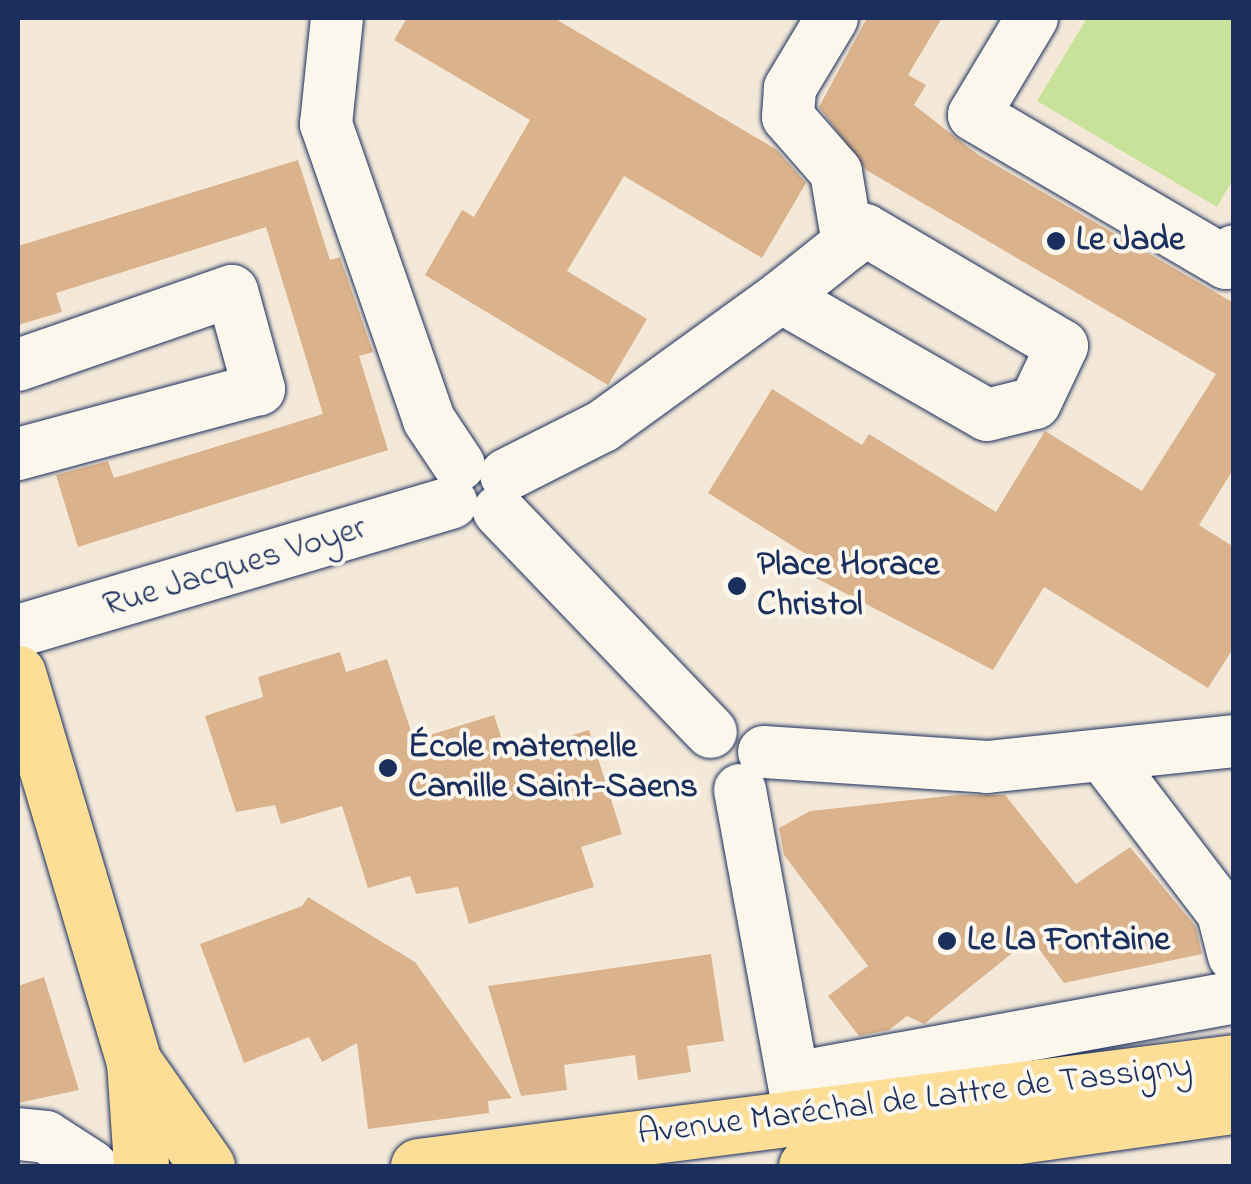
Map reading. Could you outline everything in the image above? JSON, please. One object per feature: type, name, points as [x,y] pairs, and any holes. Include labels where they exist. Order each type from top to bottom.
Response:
[{"type":"main road","points":[[18,673],[31,768],[134,1062],[141,1166]]},
{"type":"main road","points":[[134,1062],[207,1166]]},
{"type":"main road","name":"Avenue Maréchal de Lattre de Tassigny","points":[[418,1166],[573,1141],[800,1121],[1234,1062]]},
{"type":"main road","name":"Avenue Maréchal de Lattre de Tassigny","points":[[800,1121],[1234,1106]]},
{"type":"street","points":[[337,18],[326,124],[429,420],[479,488],[711,732],[700,750],[703,772],[720,788],[752,771],[987,767],[1106,758],[1234,742]]},
{"type":"street","points":[[832,18],[790,88],[788,117],[836,172],[848,244]]},
{"type":"street","points":[[1032,18],[974,115],[1226,263],[1234,251]]},
{"type":"street","points":[[781,297],[987,415],[1034,403],[1062,346],[865,230],[848,244]]},
{"type":"street","name":"Rue Jacques Voyer","points":[[18,630],[479,488],[603,426],[848,244]]},
{"type":"street","points":[[18,365],[232,291],[259,389],[18,454]]},
{"type":"street","points":[[1106,758],[1223,912],[1234,956]]},
{"type":"street","points":[[752,771],[800,1121],[1234,996]]},
{"type":"street","points":[[18,1134],[46,1137],[91,1166]]},
{"type":"green space","points":[[1087,18],[1233,18],[1233,179],[1217,207],[1037,101]]},
{"type":"building","points":[[407,18],[554,18],[777,150],[806,183],[762,258],[624,176],[567,271],[647,319],[608,385],[425,275],[462,210],[474,217],[530,120],[394,40]]},
{"type":"building","points":[[867,18],[942,18],[908,75],[926,85],[914,105],[977,154],[1234,303],[1234,468],[1199,525],[1234,547],[1234,647],[1208,688],[1044,587],[993,670],[814,577],[822,564],[708,493],[772,389],[862,445],[869,434],[996,512],[1045,431],[1142,491],[1216,374],[866,170],[819,107]]},
{"type":"building","points":[[298,160],[330,260],[340,257],[373,352],[359,356],[388,450],[78,547],[56,475],[108,461],[114,478],[323,414],[266,227],[56,293],[62,312],[18,325],[18,246]]},
{"type":"building","points":[[340,652],[346,672],[387,659],[414,740],[494,715],[507,755],[589,730],[622,834],[581,847],[594,887],[469,924],[458,887],[416,894],[410,876],[368,888],[342,806],[281,824],[275,805],[236,812],[205,716],[263,697],[258,677]]},
{"type":"building","points":[[957,795],[1005,795],[1076,884],[1130,847],[1196,927],[1202,954],[1064,983],[1031,938],[924,1024],[907,1016],[889,1030],[859,1036],[828,996],[868,966],[784,855],[779,828],[810,811]]},
{"type":"building","points":[[308,897],[415,962],[512,1098],[488,1101],[489,1113],[368,1129],[357,1043],[322,1062],[309,1037],[244,1063],[200,944],[302,906]]},
{"type":"building","points":[[711,954],[724,1041],[687,1046],[691,1072],[638,1080],[635,1055],[564,1065],[567,1090],[521,1096],[488,986]]},
{"type":"building","points":[[44,977],[79,1090],[18,1103],[18,986]]},
{"type":"place","name":"Le Jade","points":[[1056,241]]},
{"type":"place","name":"Place Horace Christol","points":[[737,586]]},
{"type":"place","name":"École maternelle Camille Saint-Saens","points":[[388,768]]},
{"type":"place","name":"Le La Fontaine","points":[[947,941]]}]
